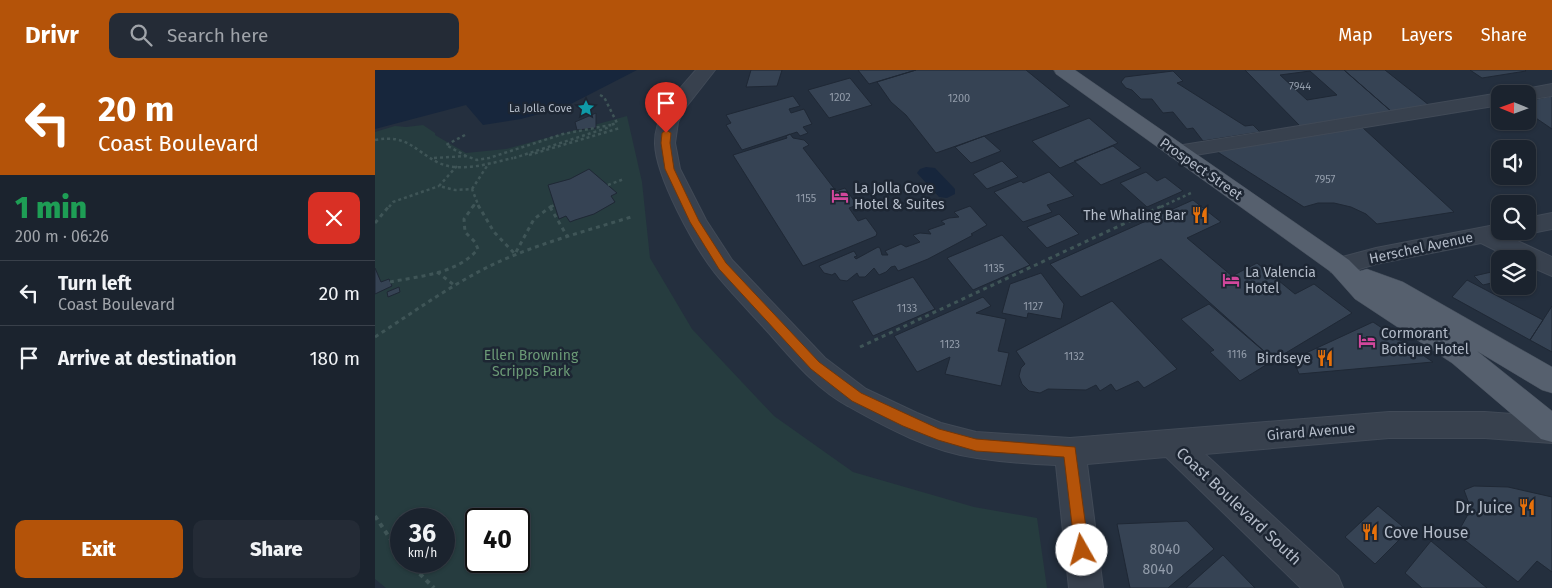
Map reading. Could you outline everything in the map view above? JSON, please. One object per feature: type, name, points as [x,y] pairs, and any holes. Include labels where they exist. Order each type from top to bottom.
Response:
[{"type":"main road","name":"Prospect Street","points":[[1063,70],[1340,266],[1395,289],[1552,381]]},
{"type":"main road","name":"Prospect Street","points":[[1340,266],[1364,292],[1461,355],[1552,429]]},
{"type":"street","name":"Girard Avenue","points":[[699,78],[677,104],[667,122],[665,143],[669,169],[695,222],[723,266],[815,366],[856,397],[938,435],[976,445],[1070,452],[1389,424],[1485,425],[1552,429]]},
{"type":"street","points":[[1536,93],[1552,90]]},
{"type":"street","points":[[1177,152],[1491,100]]},
{"type":"street","points":[[1536,224],[1552,220]]},
{"type":"street","name":"Herschel Avenue","points":[[1340,266],[1376,256],[1491,233]]},
{"type":"street","points":[[1505,240],[1552,267]]},
{"type":"street","name":"Coast Boulevard South","points":[[1173,444],[1326,588]]},
{"type":"street","points":[[1070,452],[1086,588]]},
{"type":"path","points":[[465,135],[447,145],[477,160],[489,158],[563,134],[617,123],[609,105],[600,94]]},
{"type":"path","points":[[514,158],[610,127],[610,125]]},
{"type":"path","points":[[375,140],[395,138],[408,140],[416,148],[439,163],[457,166],[514,158],[620,128]]},
{"type":"path","points":[[434,158],[466,156]]},
{"type":"path","points":[[472,189],[489,163]]},
{"type":"path","points":[[375,223],[393,202],[439,186],[457,166]]},
{"type":"path","points":[[608,185],[624,179]]},
{"type":"path","points":[[439,186],[445,190],[454,191],[472,189]]},
{"type":"path","points":[[472,189],[481,215],[492,232],[515,254]]},
{"type":"path","points":[[860,347],[1193,192]]},
{"type":"path","points":[[390,282],[461,264],[474,255],[478,248],[465,232],[464,219],[476,202]]},
{"type":"path","points":[[515,254],[528,225],[552,206],[567,236]]},
{"type":"path","points":[[375,337],[454,286],[515,254],[631,217]]},
{"type":"path","points":[[436,271],[454,286]]},
{"type":"path","points":[[375,516],[390,538]]},
{"type":"path","points":[[419,573],[434,588]]},
{"type":"green space","name":"Ellen Browning Scripps Park","points":[[627,116],[642,182],[650,258],[692,329],[774,416],[853,472],[974,507],[1037,518],[1047,588],[386,588],[375,579],[375,132],[395,126],[423,125],[435,133],[435,135],[466,153],[506,149]]},
{"type":"water","points":[[375,70],[637,70],[565,107],[521,119],[483,125],[466,105],[375,129]]},
{"type":"water","points":[[926,167],[935,168],[955,189],[955,194],[947,198],[939,197],[917,173],[920,169]]},
{"type":"building","points":[[751,70],[782,70],[777,86],[746,87]]},
{"type":"building","points":[[858,70],[916,70],[869,84]]},
{"type":"building","points":[[916,70],[1026,70],[1070,106],[936,153],[906,115],[891,102],[877,82]]},
{"type":"building","points":[[1245,70],[1344,70],[1392,112],[1301,127]],"holes":[[[1310,71],[1337,95],[1307,100],[1280,75]]]},
{"type":"building","points":[[1344,70],[1385,70],[1429,105],[1392,112]]},
{"type":"building","points":[[1470,70],[1525,70],[1526,71],[1482,78]]},
{"type":"building","points":[[1173,71],[1183,81],[1177,83],[1245,126],[1253,125],[1260,132],[1203,141],[1193,128],[1187,129],[1173,112],[1163,113],[1152,99],[1141,99],[1121,82],[1125,77]]},
{"type":"building","points":[[850,78],[872,105],[829,118],[808,90]]},
{"type":"building","points":[[793,96],[800,106],[789,109],[791,113],[804,109],[812,124],[803,127],[808,133],[800,136],[797,132],[742,150],[726,125],[731,123],[726,115]]},
{"type":"building","points":[[1552,96],[1552,129],[1536,118],[1536,99]]},
{"type":"building","points":[[596,113],[596,128],[577,130],[575,122]]},
{"type":"building","points":[[1089,118],[1118,143],[1060,168],[1032,141]]},
{"type":"building","points":[[1362,127],[1454,212],[1377,224],[1366,214],[1351,207],[1334,203],[1318,203],[1304,207],[1216,151]]},
{"type":"building","points":[[790,134],[793,138],[804,140],[809,145],[803,148],[836,191],[845,188],[857,205],[849,208],[858,221],[866,218],[877,233],[876,236],[803,266],[733,155],[787,138],[786,136]]},
{"type":"building","points":[[984,136],[1001,151],[971,163],[955,147]]},
{"type":"building","points":[[1113,146],[1141,168],[1101,185],[1074,161]]},
{"type":"building","points":[[1002,161],[1018,177],[987,189],[973,174]]},
{"type":"building","points":[[589,169],[617,193],[611,196],[615,202],[594,214],[570,222],[566,216],[559,219],[548,185],[570,179]]},
{"type":"building","points":[[1049,172],[1074,196],[1047,205],[1052,212],[1023,222],[994,192],[1021,181],[1023,183]]},
{"type":"building","points":[[1146,172],[1157,181],[1165,177],[1183,191],[1147,207],[1120,183]]},
{"type":"building","name":"La Valencia Hotel","points":[[1193,200],[1221,222],[1187,238],[1232,276],[1257,263],[1295,294],[1314,284],[1352,313],[1274,360],[1161,259],[1081,297],[1050,264]]},
{"type":"building","points":[[970,206],[987,225],[971,234],[973,235],[928,259],[898,271],[895,266],[879,275],[874,268],[865,277],[859,277],[857,273],[847,281],[840,280],[835,273],[832,275],[824,273],[819,266],[854,251],[857,256],[854,257],[856,259],[878,247],[882,255],[888,255],[885,251],[901,244],[906,247],[920,242],[913,235],[920,233],[931,234],[928,230],[945,224],[941,221],[959,217],[954,212]]},
{"type":"building","points":[[1059,214],[1079,234],[1047,248],[1027,227]]},
{"type":"building","points":[[1002,235],[1030,265],[973,290],[947,258]]},
{"type":"building","points":[[375,268],[381,282],[389,279],[392,286],[375,294]]},
{"type":"building","points":[[1491,272],[1491,283],[1483,285],[1474,276]]},
{"type":"building","points":[[1041,273],[1064,304],[1061,319],[1028,313],[1027,318],[1002,313],[1010,284]]},
{"type":"building","points":[[913,277],[935,309],[873,336],[852,301]]},
{"type":"building","points":[[1467,280],[1491,293],[1491,295],[1496,295],[1543,320],[1530,340],[1452,297]]},
{"type":"building","points":[[399,287],[400,292],[388,297],[387,292]]},
{"type":"building","points":[[983,297],[991,306],[976,313],[1006,319],[998,351],[1009,353],[1001,386],[945,374],[950,357],[917,372],[894,336]]},
{"type":"building","points":[[1112,301],[1177,369],[1144,388],[1138,381],[1116,391],[1111,384],[1100,391],[1096,385],[1086,390],[1048,389],[1040,393],[1029,391],[1022,384],[1019,376],[1021,368],[1025,364],[1016,351]]},
{"type":"building","points":[[1209,304],[1274,360],[1240,381],[1210,352],[1214,350],[1181,319]]},
{"type":"building","points":[[1552,306],[1552,352],[1530,340]]},
{"type":"building","name":"Cormorant Botique Hotel","points":[[1373,322],[1433,362],[1299,374],[1293,359]]},
{"type":"building","points":[[1474,486],[1508,487],[1552,497],[1552,572],[1537,561],[1518,582],[1457,534],[1471,509],[1464,490]]},
{"type":"building","points":[[1378,506],[1408,531],[1375,564],[1345,537]]},
{"type":"building","points":[[1187,521],[1214,549],[1168,588],[1130,588],[1117,524]]},
{"type":"building","points":[[1431,541],[1487,588],[1422,588],[1405,573]]},
{"type":"building","points":[[1223,555],[1255,588],[1186,588]]},
{"type":"place","name":"La Jolla Cove","points":[[586,108]]},
{"type":"place","name":"La Jolla Cove Hotel & Suites","points":[[840,196]]},
{"type":"place","name":"The Whaling Bar","points":[[1200,215]]},
{"type":"place","name":"La Valencia Hotel","points":[[1231,280]]},
{"type":"place","name":"Cormorant Botique Hotel","points":[[1367,341]]},
{"type":"place","name":"Birdseye","points":[[1325,358]]},
{"type":"place","name":"Dr. Juice","points":[[1527,507]]},
{"type":"place","name":"Cove House","points":[[1370,532]]},
{"type":"route","points":[[666,133],[665,143],[669,169],[695,222],[723,266],[815,366],[856,397],[938,435],[976,445],[1070,452],[1082,550]]}]
